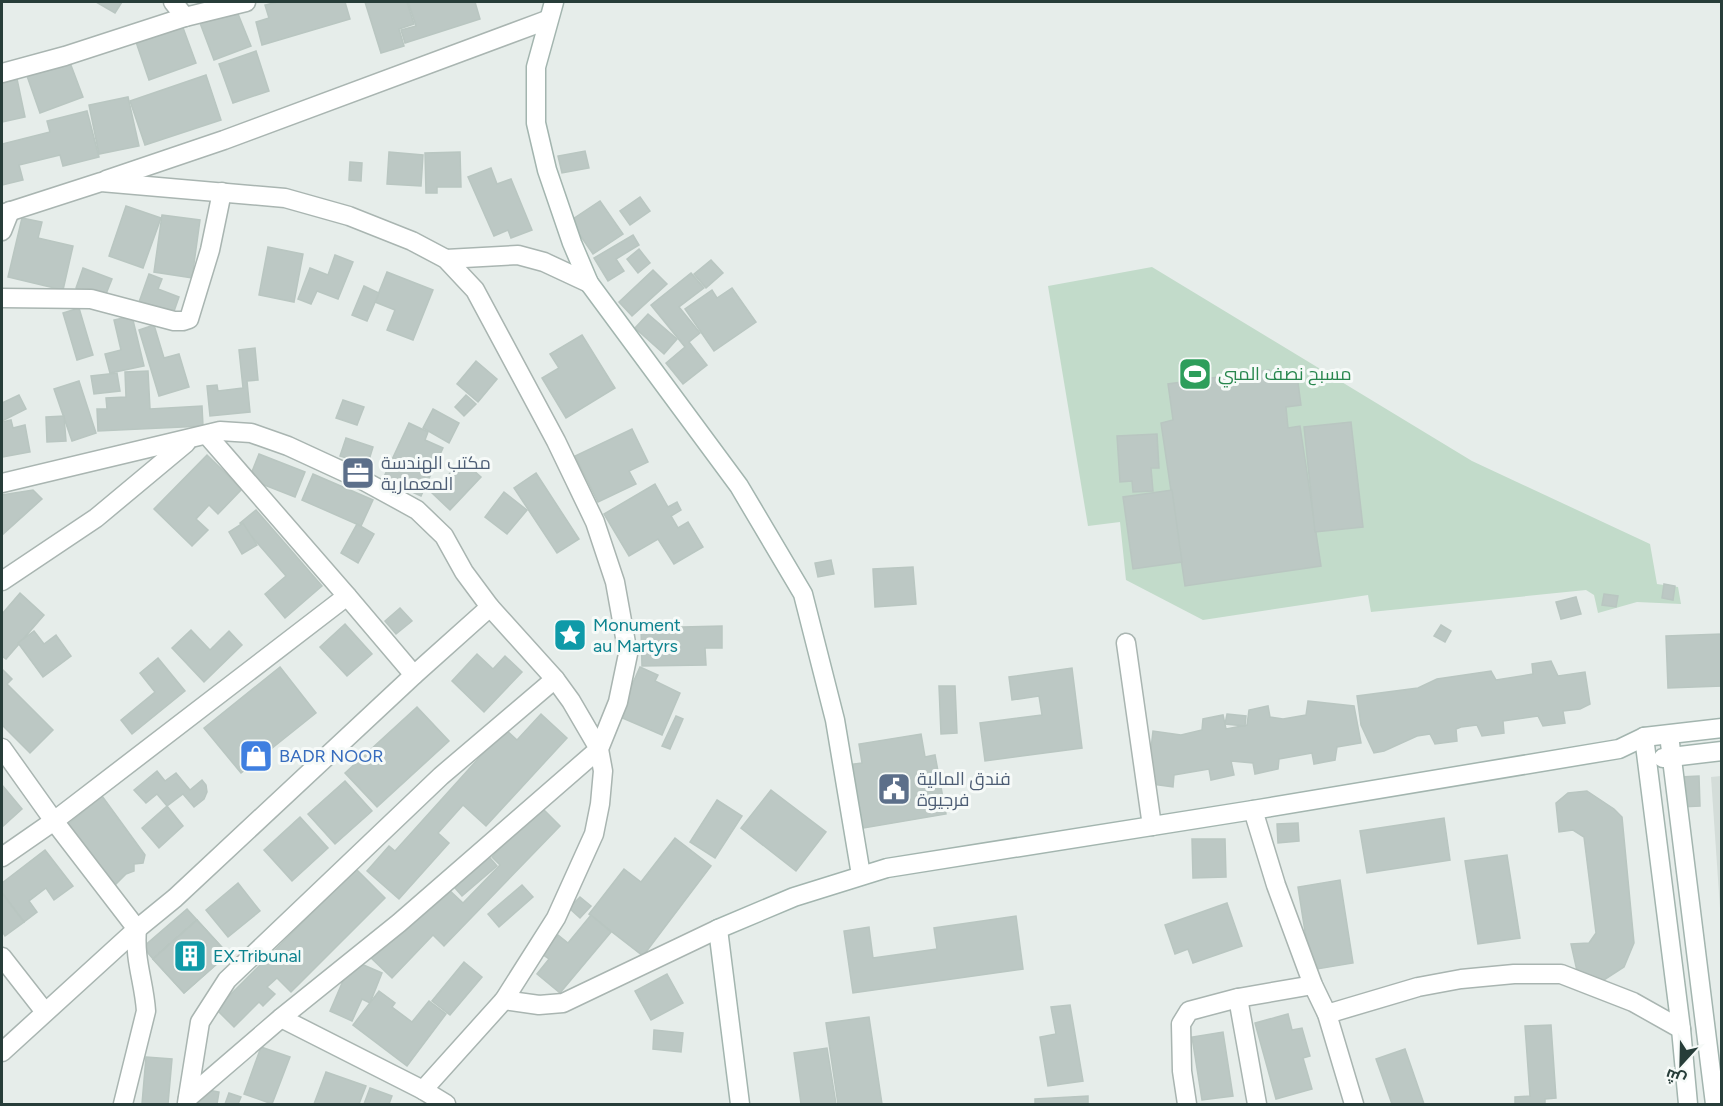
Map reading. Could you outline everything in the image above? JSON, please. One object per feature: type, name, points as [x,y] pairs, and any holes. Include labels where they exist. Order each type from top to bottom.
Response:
[{"type":"street","points":[[173,2],[185,17]]},
{"type":"street","points":[[2,73],[65,56],[185,17],[246,2]]},
{"type":"street","points":[[554,2],[536,67],[536,123],[548,170],[572,243],[589,283],[739,486],[803,594],[835,720],[861,875]]},
{"type":"street","points":[[2,231],[6,212],[224,140],[548,20]]},
{"type":"street","points":[[101,182],[285,198],[349,216],[412,241],[446,259],[475,290],[556,441],[595,522],[615,582],[628,654],[618,702],[598,749],[399,923],[281,1018],[187,1101]]},
{"type":"street","points":[[2,298],[91,299],[174,321],[189,319],[210,250],[222,192]]},
{"type":"street","points":[[446,259],[518,255],[544,262],[589,283]]},
{"type":"street","points":[[2,483],[220,432],[251,433],[288,446],[366,482],[417,510],[444,536],[464,572],[490,608],[555,679],[571,701],[598,749],[603,771],[594,834],[556,918],[504,1000],[423,1090]]},
{"type":"street","points":[[2,581],[96,518],[198,437]]},
{"type":"street","points":[[198,437],[347,596],[414,675]]},
{"type":"street","points":[[2,857],[54,821],[347,596]]},
{"type":"street","points":[[2,1052],[137,928],[176,898],[414,675],[490,608]]},
{"type":"street","points":[[1126,643],[1152,826]]},
{"type":"street","points":[[187,1101],[200,1022],[226,980],[441,776],[555,679]]},
{"type":"street","points":[[504,1000],[553,1006],[563,1003],[718,929],[794,897],[887,868],[1619,749],[1644,737],[1722,728]]},
{"type":"street","points":[[1670,735],[1715,1104]]},
{"type":"street","points":[[1644,737],[1682,1029],[1688,1104]]},
{"type":"street","points":[[2,748],[54,821],[137,928],[135,948],[146,1011],[123,1104]]},
{"type":"street","points":[[1619,749],[1648,760],[1722,751]]},
{"type":"street","points":[[1253,810],[1276,885],[1313,985],[1327,1014],[1354,1104]]},
{"type":"street","points":[[718,929],[740,1104]]},
{"type":"street","points":[[2,957],[45,1012]]},
{"type":"street","points":[[1327,1014],[1418,987],[1461,979],[1514,974],[1561,974],[1634,1002],[1682,1029]]},
{"type":"street","points":[[1187,1104],[1182,1071],[1181,1024],[1189,1011],[1238,998],[1313,985]]},
{"type":"street","points":[[1238,998],[1257,1104]]},
{"type":"street","points":[[281,1018],[447,1104]]},
{"type":"shaded area","points":[[1722,776],[1721,923],[1711,777]]},
{"type":"green space","name":"مسبح نصف المبي","points":[[1152,267],[1472,461],[1650,544],[1657,584],[1678,587],[1681,604],[1637,602],[1598,613],[1594,595],[1586,590],[1371,612],[1368,595],[1203,620],[1126,580],[1120,522],[1088,526],[1048,286]]},
{"type":"building","points":[[96,2],[122,2],[115,13]]},
{"type":"building","points":[[278,2],[345,2],[350,19],[262,45],[256,22],[269,18],[265,5]]},
{"type":"building","points":[[365,2],[407,2],[414,24],[399,29],[404,46],[381,53]]},
{"type":"building","points":[[408,2],[475,2],[480,19],[405,43],[401,30],[416,26]]},
{"type":"building","points":[[236,9],[251,46],[214,60],[200,23]]},
{"type":"building","points":[[182,25],[196,63],[149,80],[136,42]]},
{"type":"building","points":[[256,51],[269,91],[233,103],[219,64]]},
{"type":"building","points":[[69,60],[83,97],[40,113],[27,76]]},
{"type":"building","points":[[206,75],[221,120],[145,145],[130,101]]},
{"type":"building","points":[[17,79],[25,117],[2,122],[2,83]]},
{"type":"building","points":[[128,97],[139,146],[99,154],[89,105]]},
{"type":"building","points":[[87,111],[99,157],[63,166],[60,155],[19,165],[23,180],[2,185],[2,144],[50,132],[47,121]]},
{"type":"building","points":[[585,151],[589,168],[562,173],[558,156]]},
{"type":"building","points":[[389,152],[423,155],[421,186],[387,184]]},
{"type":"building","points":[[460,152],[461,187],[437,187],[437,193],[426,193],[425,153]]},
{"type":"building","points":[[350,162],[362,163],[361,181],[349,180]]},
{"type":"building","points":[[491,168],[497,184],[511,179],[532,230],[511,238],[508,230],[494,236],[468,177]]},
{"type":"building","points":[[640,197],[650,211],[630,225],[620,211]]},
{"type":"building","points":[[600,201],[623,234],[593,254],[570,221]]},
{"type":"building","points":[[126,206],[161,218],[143,268],[109,256]]},
{"type":"building","points":[[162,215],[200,220],[192,278],[154,272]]},
{"type":"building","points":[[22,218],[42,222],[38,238],[73,246],[63,290],[8,277]]},
{"type":"building","points":[[633,235],[639,245],[616,259],[624,271],[608,281],[594,258]]},
{"type":"building","points":[[268,247],[303,254],[294,302],[259,295]]},
{"type":"building","points":[[639,249],[650,263],[638,273],[627,259]]},
{"type":"building","points":[[335,255],[353,262],[338,299],[317,291],[311,304],[298,299],[310,268],[328,275]]},
{"type":"building","points":[[711,260],[723,273],[706,288],[694,274]]},
{"type":"building","points":[[83,268],[112,279],[104,299],[76,288]]},
{"type":"building","points":[[653,270],[667,284],[632,316],[619,302]]},
{"type":"building","points":[[387,272],[433,290],[413,340],[387,330],[395,310],[375,302]]},
{"type":"building","points":[[691,273],[704,288],[679,307],[700,333],[689,342],[707,365],[683,384],[666,363],[685,347],[651,305]]},
{"type":"building","points":[[149,274],[162,279],[158,289],[179,297],[172,317],[138,305]]},
{"type":"building","points":[[364,286],[379,293],[367,321],[352,315]]},
{"type":"building","points":[[732,288],[756,322],[714,351],[685,309],[712,290],[717,298]]},
{"type":"building","points":[[79,308],[93,355],[77,360],[63,313]]},
{"type":"building","points":[[648,314],[677,339],[664,354],[635,328]]},
{"type":"building","points":[[132,316],[144,366],[110,373],[105,354],[121,350],[114,320]]},
{"type":"building","points":[[154,325],[164,358],[179,354],[189,387],[159,396],[139,330]]},
{"type":"building","points":[[582,335],[615,388],[566,418],[542,378],[559,368],[550,354]]},
{"type":"building","points":[[255,348],[258,380],[247,381],[250,412],[210,416],[207,386],[217,385],[218,391],[243,388],[239,350]]},
{"type":"building","points":[[476,361],[497,379],[478,402],[457,384]]},
{"type":"building","points":[[1269,370],[1271,379],[1297,375],[1301,405],[1286,407],[1288,428],[1300,426],[1321,566],[1185,586],[1161,423],[1173,420],[1168,384]]},
{"type":"building","points":[[148,371],[150,409],[202,406],[203,426],[98,431],[97,409],[107,409],[106,398],[126,397],[125,372]]},
{"type":"building","points":[[117,373],[120,391],[94,394],[91,376]]},
{"type":"building","points":[[79,381],[96,433],[72,441],[54,389]]},
{"type":"building","points":[[19,395],[26,409],[2,421],[2,403]]},
{"type":"building","points":[[466,395],[476,404],[464,416],[455,407]]},
{"type":"building","points":[[343,400],[364,407],[357,425],[336,418]]},
{"type":"building","points":[[433,409],[459,423],[449,443],[423,428]]},
{"type":"building","points":[[64,416],[66,441],[47,442],[46,417]]},
{"type":"building","points":[[11,420],[13,428],[25,425],[30,452],[2,457],[2,422]]},
{"type":"building","points":[[1351,422],[1363,527],[1315,532],[1304,427]]},
{"type":"building","points":[[409,423],[428,432],[425,440],[443,448],[421,496],[383,479]]},
{"type":"building","points":[[632,429],[648,462],[629,471],[636,484],[598,502],[575,456]]},
{"type":"building","points":[[1157,434],[1159,468],[1151,468],[1153,491],[1133,492],[1132,481],[1120,482],[1117,436]]},
{"type":"building","points":[[346,438],[373,447],[369,460],[357,456],[356,461],[340,456]]},
{"type":"building","points":[[259,454],[305,472],[295,497],[249,479]]},
{"type":"building","points":[[207,455],[242,489],[218,514],[209,505],[196,519],[208,530],[192,546],[154,509]]},
{"type":"building","points":[[462,460],[481,477],[450,510],[432,493]]},
{"type":"building","points":[[536,473],[579,539],[557,553],[514,488]]},
{"type":"building","points":[[313,474],[373,500],[361,526],[302,500]]},
{"type":"building","points":[[655,484],[668,507],[677,502],[681,510],[671,516],[678,528],[688,522],[703,547],[674,564],[658,539],[629,556],[604,514]]},
{"type":"building","points":[[33,490],[42,499],[2,535],[2,495]]},
{"type":"building","points":[[1172,490],[1182,562],[1133,569],[1123,497]]},
{"type":"building","points":[[504,492],[527,510],[507,534],[485,517]]},
{"type":"building","points":[[256,510],[322,586],[285,618],[265,594],[286,576],[240,523]]},
{"type":"building","points":[[243,523],[257,545],[242,554],[229,532]]},
{"type":"building","points":[[357,524],[374,534],[358,563],[341,553]]},
{"type":"building","points":[[831,560],[834,574],[818,577],[815,563]]},
{"type":"building","points":[[913,567],[916,604],[875,607],[873,569]]},
{"type":"building","points":[[1664,584],[1675,586],[1673,600],[1662,598]]},
{"type":"building","points":[[20,593],[44,615],[6,659],[2,656],[2,614]]},
{"type":"building","points":[[1604,594],[1618,596],[1616,607],[1602,605]]},
{"type":"building","points":[[1576,597],[1581,614],[1561,619],[1556,602]]},
{"type":"building","points":[[400,608],[412,621],[396,634],[385,621]]},
{"type":"building","points":[[345,624],[372,654],[347,676],[320,647]]},
{"type":"building","points":[[1441,625],[1451,631],[1445,642],[1434,636]]},
{"type":"building","points":[[722,626],[722,648],[705,648],[706,665],[642,666],[641,628]]},
{"type":"building","points":[[191,630],[210,650],[229,631],[242,645],[204,682],[172,648]]},
{"type":"building","points":[[34,631],[44,644],[56,635],[71,656],[43,677],[18,643]]},
{"type":"building","points":[[1722,634],[1722,686],[1668,688],[1666,636]]},
{"type":"building","points":[[477,654],[493,669],[505,656],[522,672],[484,712],[452,681]]},
{"type":"building","points":[[158,658],[185,691],[132,734],[121,720],[155,692],[140,673]]},
{"type":"building","points":[[1551,661],[1558,676],[1585,672],[1590,704],[1580,709],[1563,711],[1565,723],[1543,726],[1538,716],[1503,721],[1504,733],[1482,736],[1477,725],[1461,727],[1456,729],[1457,741],[1435,744],[1430,734],[1417,736],[1384,751],[1374,753],[1361,725],[1357,696],[1418,688],[1437,679],[1491,671],[1496,680],[1533,674],[1532,664]]},
{"type":"building","points":[[280,667],[316,713],[241,773],[204,728]]},
{"type":"building","points":[[640,667],[658,675],[655,681],[680,693],[662,735],[618,716]]},
{"type":"building","points":[[1072,668],[1082,748],[985,761],[980,723],[1042,715],[1039,696],[1012,700],[1009,677]]},
{"type":"building","points":[[2,669],[12,679],[7,684],[53,730],[30,753],[2,725]]},
{"type":"building","points":[[939,686],[955,686],[957,733],[941,734]]},
{"type":"building","points":[[1308,701],[1354,706],[1361,743],[1337,747],[1335,760],[1314,764],[1312,753],[1279,759],[1278,769],[1255,774],[1253,763],[1231,761],[1234,775],[1211,780],[1209,769],[1174,775],[1173,787],[1152,784],[1149,767],[1153,731],[1181,735],[1202,730],[1203,719],[1223,715],[1226,729],[1247,725],[1249,710],[1268,706],[1270,717],[1283,719],[1306,715]]},
{"type":"building","points":[[417,707],[449,741],[377,807],[345,773]]},
{"type":"building","points":[[541,714],[567,738],[486,826],[463,805],[438,833],[449,843],[399,899],[367,871],[389,846],[395,851],[505,729],[517,740]]},
{"type":"building","points":[[1227,714],[1246,716],[1245,726],[1225,724]]},
{"type":"building","points":[[676,716],[683,719],[670,749],[662,746]]},
{"type":"building","points":[[921,734],[925,757],[935,755],[946,814],[858,829],[847,765],[862,763],[859,744]]},
{"type":"building","points":[[157,771],[165,781],[176,773],[190,790],[202,780],[207,792],[204,799],[194,807],[183,794],[167,806],[157,794],[146,803],[134,790]]},
{"type":"building","points":[[1699,776],[1700,806],[1680,807],[1680,777]]},
{"type":"building","points":[[345,781],[372,811],[335,844],[308,814]]},
{"type":"building","points":[[2,785],[22,809],[2,827]]},
{"type":"building","points":[[771,790],[826,832],[796,871],[741,828]]},
{"type":"building","points":[[1587,791],[1622,817],[1634,943],[1624,967],[1604,980],[1577,971],[1571,944],[1589,943],[1596,933],[1584,837],[1573,830],[1559,832],[1556,803],[1568,793]]},
{"type":"building","points":[[102,796],[145,855],[143,863],[134,864],[134,871],[126,874],[115,885],[112,885],[67,825]]},
{"type":"building","points":[[717,800],[742,816],[715,858],[690,842]]},
{"type":"building","points":[[167,806],[183,826],[159,848],[142,828]]},
{"type":"building","points":[[540,806],[560,826],[444,946],[433,935],[392,978],[369,956],[412,910],[419,917],[447,888],[463,903],[500,865],[492,857]]},
{"type":"building","points":[[300,817],[328,848],[292,881],[264,850]]},
{"type":"building","points":[[1444,818],[1450,860],[1367,873],[1360,831]]},
{"type":"building","points":[[1298,823],[1299,841],[1278,843],[1277,824]]},
{"type":"building","points":[[675,838],[711,866],[643,956],[589,914],[624,869],[641,882]]},
{"type":"building","points":[[1192,839],[1225,839],[1226,877],[1193,878]]},
{"type":"building","points":[[45,850],[73,886],[54,900],[46,888],[29,901],[37,912],[24,922],[2,893],[2,883]]},
{"type":"building","points":[[484,851],[497,866],[462,896],[449,881]]},
{"type":"building","points":[[1507,855],[1520,938],[1478,944],[1465,861]]},
{"type":"building","points":[[356,869],[385,898],[291,992],[277,978],[267,987],[275,994],[263,1006],[259,1002],[234,1027],[216,1009]]},
{"type":"building","points":[[1340,880],[1353,963],[1311,970],[1298,887]]},
{"type":"building","points":[[238,883],[260,911],[228,937],[206,910]]},
{"type":"building","points":[[522,885],[533,897],[499,927],[488,914]]},
{"type":"building","points":[[2,893],[24,922],[5,936],[2,931]]},
{"type":"building","points":[[580,897],[591,906],[580,918],[569,908]]},
{"type":"building","points":[[1227,903],[1242,946],[1193,963],[1188,949],[1175,954],[1165,925]]},
{"type":"building","points":[[187,909],[197,920],[153,959],[143,947]]},
{"type":"building","points":[[591,915],[611,932],[560,993],[537,974],[549,959],[542,954],[558,935],[568,943]]},
{"type":"building","points":[[1016,916],[1023,969],[853,993],[844,931],[869,927],[873,958],[937,949],[934,928]]},
{"type":"building","name":"EX.Tribunal","points":[[197,920],[228,954],[184,993],[153,959]]},
{"type":"building","name":"EX.Tribunal","points":[[197,920],[228,954],[184,993],[153,959]]},
{"type":"building","points":[[352,960],[382,973],[370,1003],[362,999],[352,1021],[330,1011]]},
{"type":"building","points":[[464,962],[482,977],[450,1015],[432,1001]]},
{"type":"building","points":[[667,974],[683,1003],[651,1020],[635,991]]},
{"type":"building","points":[[379,991],[395,1003],[392,1007],[412,1022],[429,1001],[446,1014],[407,1066],[353,1025]]},
{"type":"building","points":[[1070,1005],[1083,1081],[1048,1086],[1040,1037],[1056,1034],[1051,1007]]},
{"type":"building","points":[[1288,1014],[1292,1030],[1302,1028],[1310,1056],[1303,1058],[1312,1089],[1276,1099],[1255,1023]]},
{"type":"building","points":[[869,1017],[882,1104],[838,1104],[826,1023]]},
{"type":"building","points":[[1551,1025],[1556,1098],[1545,1099],[1545,1104],[1515,1104],[1515,1097],[1530,1096],[1525,1026]]},
{"type":"building","points":[[654,1030],[683,1033],[681,1052],[653,1049]]},
{"type":"building","points":[[1223,1032],[1233,1096],[1202,1100],[1192,1037]]},
{"type":"building","points":[[261,1047],[290,1057],[272,1104],[244,1094]]},
{"type":"building","points":[[827,1048],[836,1104],[801,1104],[794,1053]]},
{"type":"building","points":[[1405,1049],[1424,1104],[1392,1104],[1376,1059]]},
{"type":"building","points":[[146,1057],[172,1059],[168,1104],[142,1104]]},
{"type":"building","points":[[326,1072],[366,1086],[359,1104],[314,1104]]},
{"type":"building","points":[[198,1088],[219,1092],[217,1104],[195,1104]]},
{"type":"building","points":[[370,1088],[392,1096],[389,1104],[364,1104]]},
{"type":"building","points":[[229,1093],[241,1097],[238,1104],[225,1104]]},
{"type":"building","points":[[1088,1096],[1088,1104],[1035,1104],[1035,1099]]},
{"type":"place","name":"مسبح نصف المبي","points":[[1195,374]]},
{"type":"place","name":"مكتب الهندسة المعمارية","points":[[358,473]]},
{"type":"place","name":"Monument au Martyrs","points":[[570,635]]},
{"type":"place","name":"BADR NOOR","points":[[256,756]]},
{"type":"place","name":"فندق المالية فرجيوة","points":[[894,789]]},
{"type":"place","name":"EX.Tribunal","points":[[190,956]]}]
